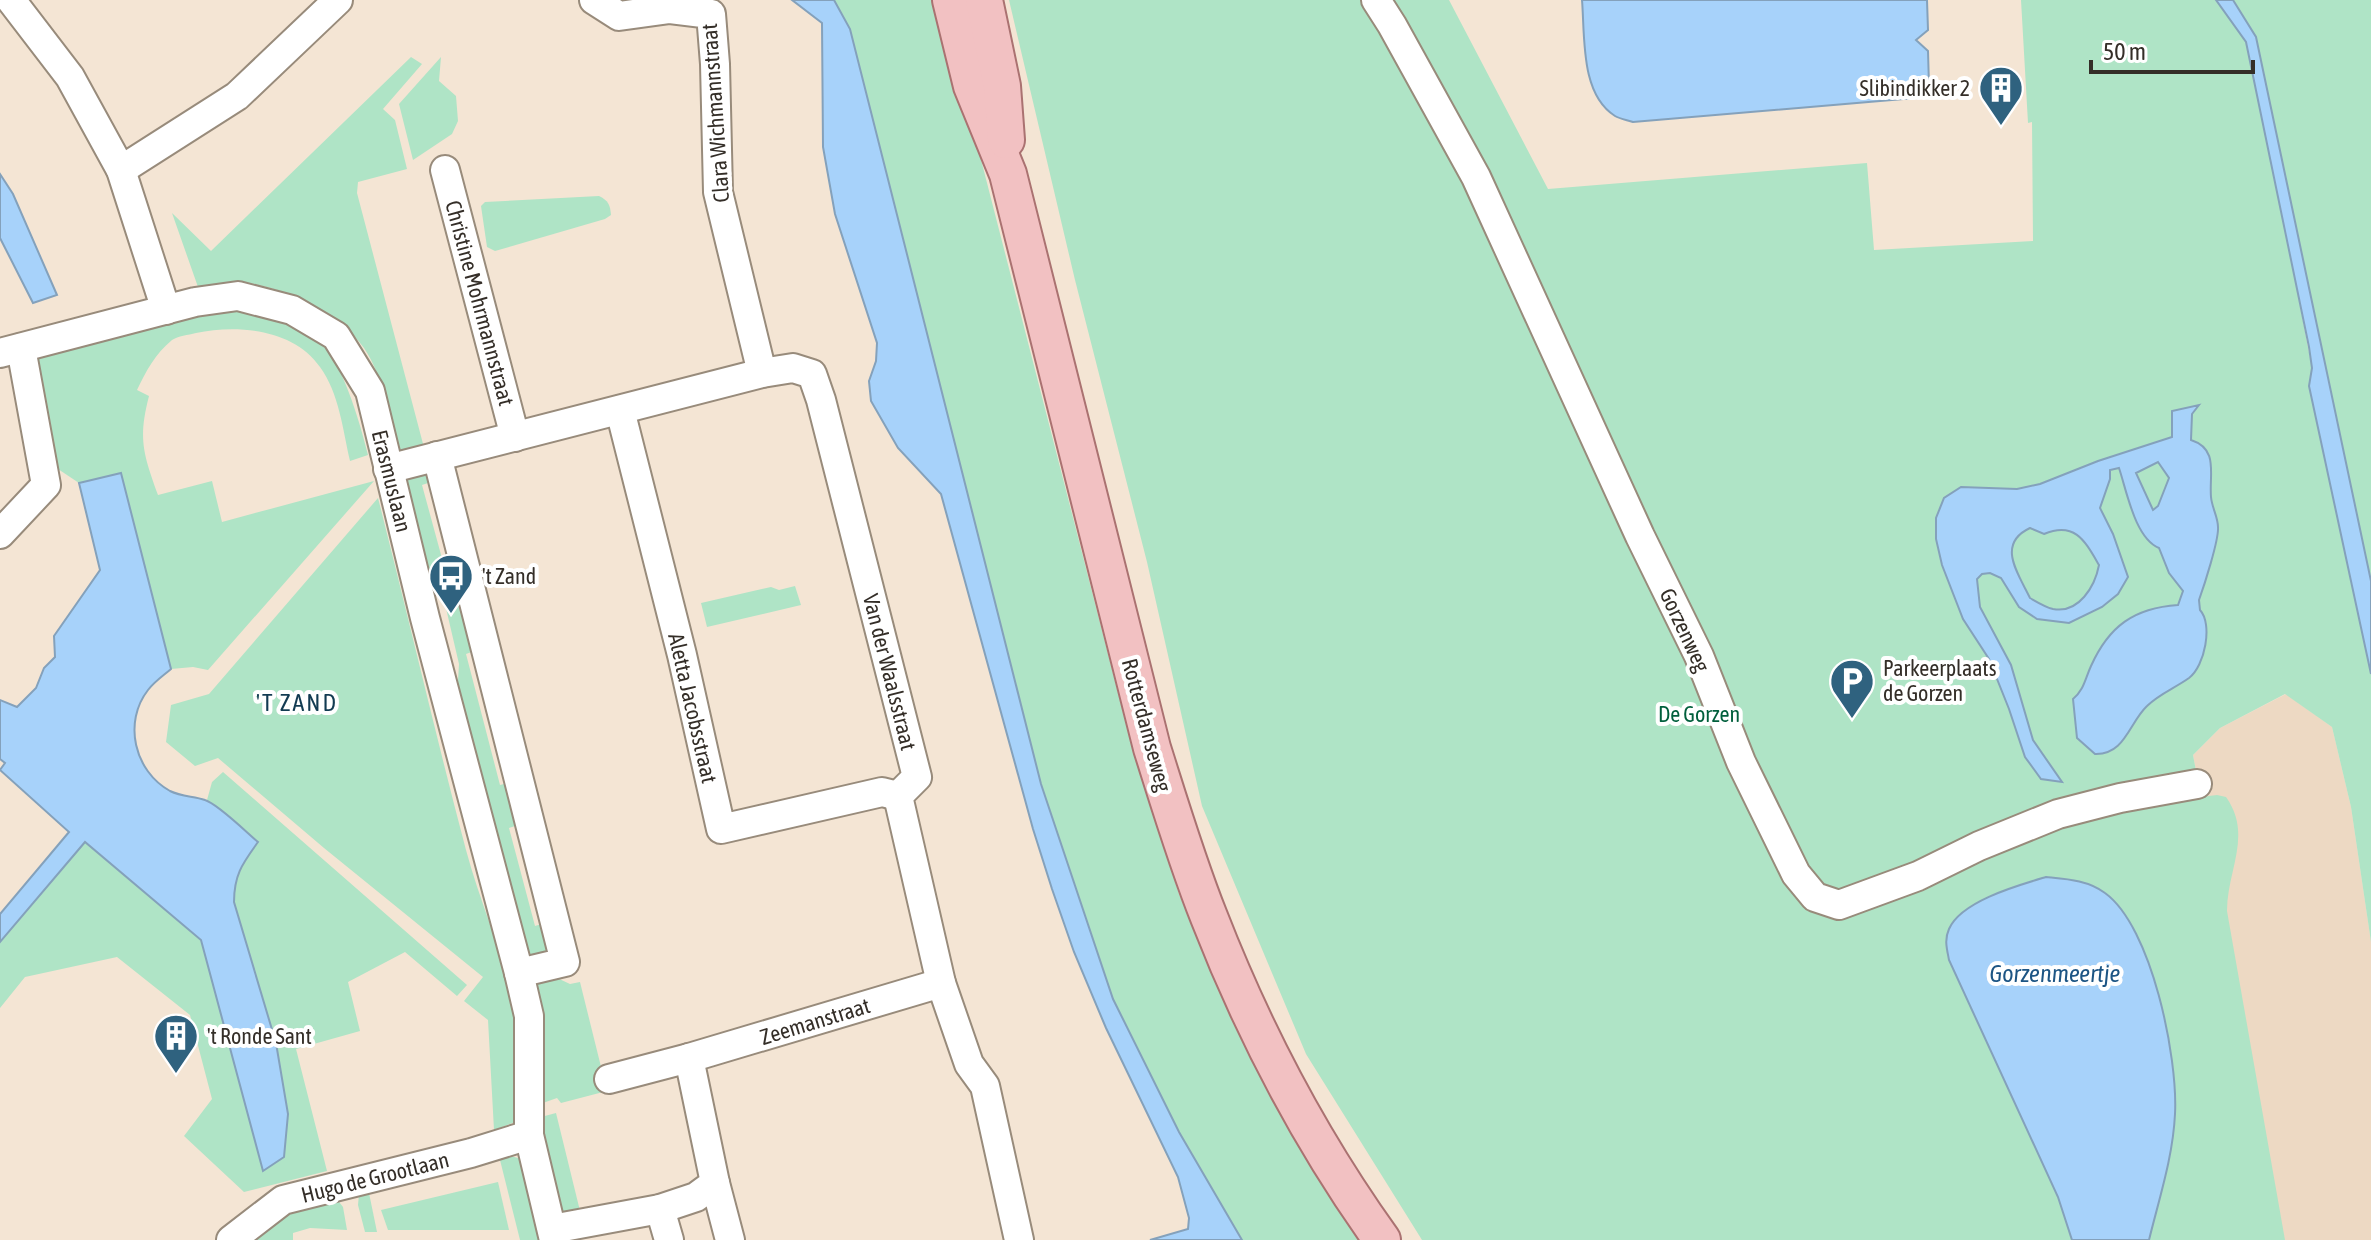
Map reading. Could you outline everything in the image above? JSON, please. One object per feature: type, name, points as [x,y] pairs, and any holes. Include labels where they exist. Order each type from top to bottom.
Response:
[{"type":"main road","name":"Rotterdamseweg","points":[[951,0],[972,86],[1008,174],[1136,688],[1178,833],[1238,987],[1271,1054],[1336,1171],[1382,1240]]},
{"type":"main road","name":"Rotterdamseweg","points":[[984,0],[1002,86],[1008,174]]},
{"type":"street","points":[[121,170],[237,96],[338,0]]},
{"type":"street","name":"Clara Wichmannstraat","points":[[594,0],[619,16],[670,9],[711,14],[718,192],[762,373]]},
{"type":"street","name":"Gorzenweg","points":[[1376,0],[1476,177],[1640,536],[1699,656],[1741,762],[1796,874],[1815,897],[1839,905],[1905,882],[1979,846],[2058,814],[2120,798],[2197,784]]},
{"type":"street","points":[[19,2],[70,77],[121,170],[166,310]]},
{"type":"street","name":"Christine Mohrmannstraat","points":[[445,170],[515,437]]},
{"type":"street","name":"Erasmuslaan","points":[[11,351],[195,302],[238,296],[292,310],[336,336],[370,391],[529,1016],[529,1135],[553,1235]]},
{"type":"street","points":[[0,534],[46,485],[11,351]]},
{"type":"street","name":"Van der Waalsstraat","points":[[762,373],[793,368],[812,374],[821,400],[917,777],[898,796]]},
{"type":"street","name":"Christine Mohrmannstraat","points":[[388,469],[762,373]]},
{"type":"street","name":"Aletta Jacobsstraat","points":[[620,410],[682,655],[721,829],[882,792],[898,796]]},
{"type":"street","points":[[437,456],[565,962],[519,973]]},
{"type":"street","points":[[898,796],[941,983],[969,1064],[985,1086],[1019,1240]]},
{"type":"street","name":"Zeemanstraat","points":[[609,1079],[941,983]]},
{"type":"street","points":[[689,1058],[730,1240]]},
{"type":"street","name":"Hugo de Grootlaan","points":[[231,1240],[283,1200],[471,1153],[529,1135]]},
{"type":"street","points":[[553,1235],[660,1209],[696,1197],[715,1183]]},
{"type":"street","points":[[660,1209],[669,1240]]},
{"type":"shaded area","points":[[2286,694],[2332,727],[2351,807],[2371,942],[2371,1240],[2283,1240],[2193,755],[2220,728]]},
{"type":"green space","points":[[834,0],[940,0],[1134,755],[1179,894],[1244,1042],[1289,1128],[1360,1240],[1242,1240],[1179,1132],[1113,999],[1041,784],[850,29]]},
{"type":"green space","name":"De Gorzen","points":[[1009,0],[1449,0],[1548,189],[1867,163],[1874,250],[2033,241],[2032,122],[2028,123],[2021,0],[2371,0],[2371,581],[2256,37],[2339,525],[2371,674],[2371,942],[2351,807],[2332,727],[2285,694],[2220,728],[2193,755],[2201,797],[2226,797],[2238,825],[2237,853],[2227,911],[2285,1240],[1422,1240],[1306,1054],[1202,806],[1147,562],[1075,280]]},
{"type":"green space","points":[[411,57],[422,64],[383,109],[395,120],[407,169],[358,182],[357,193],[427,459],[400,459],[377,373],[353,334],[325,312],[276,290],[242,282],[198,287],[172,213],[211,251]]},
{"type":"green space","points":[[441,57],[439,81],[456,96],[458,121],[452,134],[413,160],[399,104]]},
{"type":"green space","points":[[599,196],[610,209],[611,215],[605,219],[495,251],[487,247],[481,206],[485,202]]},
{"type":"green space","points":[[257,306],[314,335],[324,345],[348,390],[368,455],[350,461],[332,388],[320,367],[295,344],[264,332],[246,330],[196,333],[172,340],[166,345],[137,390],[149,396],[144,446],[158,495],[212,481],[222,522],[374,481],[208,670],[193,667],[171,669],[121,473],[79,483],[52,465],[27,355],[210,307]]},
{"type":"green space","points":[[416,472],[427,472],[437,480],[422,485],[443,562],[456,559],[480,649],[466,654],[500,785],[512,782],[524,823],[509,828],[535,926],[548,922],[550,954],[529,958],[457,697],[459,664],[445,604],[430,583],[406,488],[408,479]]},
{"type":"green space","points":[[378,498],[466,850],[503,967],[512,1007],[515,1122],[494,1130],[488,1020],[464,1001],[483,977],[218,758],[195,766],[166,742],[171,705],[209,694]]},
{"type":"green space","points":[[795,586],[801,605],[707,627],[701,603],[771,587],[779,590]]},
{"type":"green space","points":[[223,772],[467,985],[457,996],[405,952],[348,982],[360,1031],[296,1049],[327,1171],[244,1192],[184,1136],[212,1099],[190,1015],[117,957],[25,977],[0,1008],[0,942],[85,842],[201,940],[263,1170],[283,1157],[276,1043],[234,902],[240,869],[258,842],[207,800],[212,782]]},
{"type":"green space","points":[[555,977],[570,984],[580,982],[607,1091],[561,1103],[557,1098],[540,1104],[534,988],[539,981]]},
{"type":"green space","points":[[556,1113],[581,1215],[562,1210],[550,1180],[541,1117]]},
{"type":"green space","points":[[499,1156],[518,1158],[525,1166],[543,1240],[520,1240]]},
{"type":"green space","points":[[498,1182],[509,1230],[388,1230],[381,1210]]},
{"type":"green space","points":[[369,1193],[377,1232],[365,1232],[358,1205],[359,1194]]},
{"type":"green space","points":[[336,1198],[343,1207],[347,1230],[310,1228],[293,1233],[293,1240],[245,1240],[283,1213]]},
{"type":"water","points":[[792,0],[834,0],[850,29],[1041,784],[1113,999],[1179,1132],[1242,1240],[1150,1240],[1188,1229],[1189,1218],[1178,1177],[1106,1028],[1052,889],[941,494],[898,448],[871,401],[869,381],[876,361],[877,343],[835,214],[823,147],[822,23]]},
{"type":"water","points":[[1582,0],[1927,0],[1928,30],[1916,40],[1928,51],[1929,86],[1915,98],[1633,122],[1615,116],[1596,94],[1586,63]]},
{"type":"water","points":[[2216,0],[2233,0],[2256,37],[2371,581],[2371,674],[2309,386],[2312,368],[2309,347],[2246,42]]},
{"type":"water","points":[[0,174],[13,194],[57,295],[33,303],[0,238]]},
{"type":"water","points":[[2199,405],[2192,414],[2191,440],[2206,449],[2211,463],[2211,497],[2218,533],[2199,600],[2206,625],[2205,645],[2195,672],[2147,706],[2120,744],[2105,753],[2095,754],[2077,738],[2073,699],[2082,688],[2098,652],[2115,630],[2148,610],[2178,605],[2183,591],[2169,573],[2159,548],[2151,543],[2138,525],[2119,468],[2110,470],[2100,508],[2128,577],[2118,594],[2102,607],[2069,623],[2037,619],[2019,607],[2001,578],[1990,573],[1982,574],[1977,579],[1980,607],[2011,665],[2033,740],[2062,782],[2041,779],[2025,757],[1989,659],[1963,619],[1942,565],[1936,539],[1936,518],[1944,498],[1961,487],[2017,489],[2040,484],[2172,437],[2172,411]],"holes":[[[2158,462],[2169,478],[2158,506],[2153,510],[2136,473]],[[2030,528],[2044,534],[2064,530],[2071,532],[2089,548],[2099,565],[2090,589],[2078,603],[2053,609],[2030,598],[2016,569],[2012,551],[2014,542]]]},
{"type":"water","points":[[121,473],[171,669],[151,687],[140,703],[134,731],[141,759],[148,771],[170,791],[211,803],[258,842],[240,869],[234,902],[276,1043],[288,1114],[284,1157],[263,1171],[201,940],[85,842],[0,942],[0,914],[69,832],[0,770],[5,763],[0,759],[0,700],[17,707],[36,688],[44,668],[55,657],[54,636],[100,570],[79,483]]},
{"type":"water","name":"Gorzenmeertje","points":[[2046,877],[2091,885],[2105,893],[2122,910],[2149,963],[2159,995],[2172,1061],[2175,1114],[2169,1162],[2149,1240],[2072,1240],[2058,1197],[1949,960],[1947,933],[1965,910],[1992,896]]},
{"type":"place","name":"Slibindikker 2","points":[[2001,127]]},
{"type":"place","name":"'t Zand","points":[[451,615]]},
{"type":"place","name":"Parkeerplaats de Gorzen","points":[[1852,720]]},
{"type":"place","name":"'t Ronde Sant","points":[[176,1075]]},
{"type":"district","name":"'T ZAND","points":[[297,703]]}]
